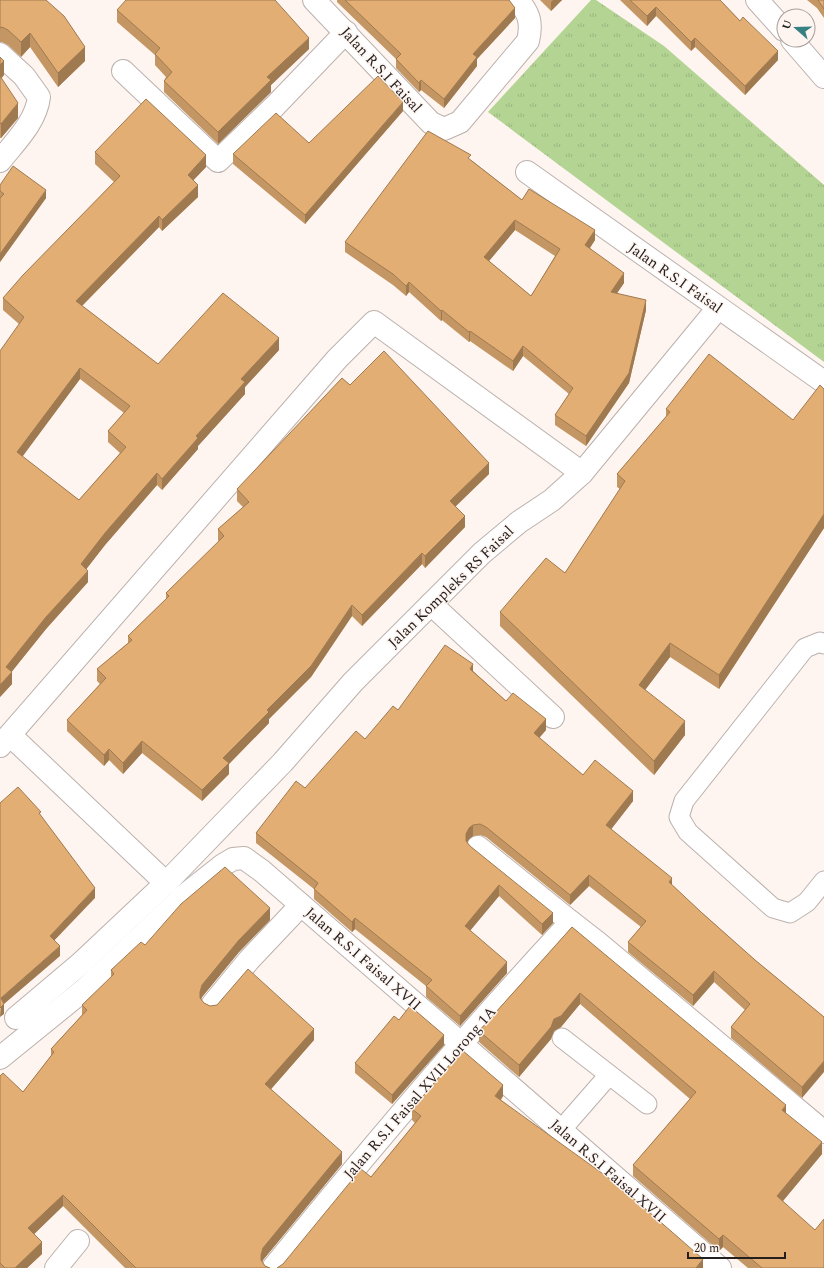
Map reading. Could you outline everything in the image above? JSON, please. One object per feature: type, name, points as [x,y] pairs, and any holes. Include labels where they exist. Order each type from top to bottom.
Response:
[{"type":"street","name":"Jalan R.S.I Faisal","points":[[314,0],[431,122],[444,129],[460,122],[528,41],[531,29],[530,19],[517,0]]},
{"type":"street","points":[[757,0],[776,21]]},
{"type":"street","points":[[123,72],[218,162],[274,107],[346,32]]},
{"type":"street","points":[[799,48],[824,77]]},
{"type":"street","points":[[0,54],[24,76],[39,97],[38,109],[28,126],[0,161]]},
{"type":"street","name":"Jalan R.S.I Faisal","points":[[527,172],[824,382]]},
{"type":"street","name":"Jalan Kompleks RS Faisal","points":[[16,1018],[80,964],[166,883],[283,762],[353,682],[482,553],[519,522],[552,500],[582,474],[718,308]]},
{"type":"street","points":[[166,883],[5,740],[333,365],[374,322],[582,474]]},
{"type":"street","points":[[431,604],[553,717]]},
{"type":"street","points":[[478,847],[598,942],[824,1132]]},
{"type":"street","name":"Jalan R.S.I Faisal XVII","points":[[0,1057],[85,989],[185,895],[233,859],[244,858],[302,905],[720,1268]]},
{"type":"street","points":[[212,1005],[248,960],[302,905]]},
{"type":"street","name":"Jalan R.S.I Faisal XVII Lorong 1A","points":[[273,1268],[363,1157],[461,1044],[571,922]]},
{"type":"street","points":[[56,1268],[78,1241]]},
{"type":"lane","points":[[824,644],[820,642],[805,648],[684,801],[679,817],[688,832],[773,908],[790,912],[807,902],[824,880]]},
{"type":"lane","points":[[562,1038],[646,1104]]},
{"type":"lane","points":[[561,1130],[609,1075]]},
{"type":"green space","points":[[591,0],[596,0],[664,46],[824,185],[824,362],[488,112]]},
{"type":"building","points":[[0,0],[46,0],[64,16],[85,47],[58,73],[30,33],[21,42],[8,30],[2,27],[0,28]]},
{"type":"building","points":[[126,0],[275,0],[309,38],[267,77],[271,80],[218,132],[164,81],[172,72],[155,54],[160,48],[117,10]]},
{"type":"building","points":[[345,0],[509,0],[515,8],[473,54],[477,57],[444,99],[421,80],[419,83],[396,59],[401,54]]},
{"type":"building","points":[[630,0],[720,0],[740,21],[743,17],[778,51],[745,86],[695,38],[691,42],[656,7],[647,16]]},
{"type":"building","points":[[818,0],[824,0],[824,9]]},
{"type":"building","points":[[0,57],[4,61],[0,65]]},
{"type":"building","points":[[0,76],[18,103],[1,124],[0,123]]},
{"type":"building","points":[[378,76],[403,102],[305,215],[233,154],[276,113],[309,143]]},
{"type":"building","points":[[146,99],[206,155],[188,175],[198,185],[162,220],[159,216],[76,301],[158,364],[223,293],[279,338],[241,379],[245,382],[196,436],[198,438],[162,479],[157,473],[105,533],[81,564],[88,571],[46,617],[6,667],[12,672],[0,685],[0,351],[24,317],[3,298],[23,275],[120,176],[95,152]],"holes":[[[80,368],[130,406],[108,431],[126,447],[79,500],[17,452]]]},
{"type":"building","points":[[428,131],[471,155],[468,158],[522,200],[529,189],[595,230],[585,245],[624,273],[611,292],[646,300],[629,373],[586,436],[555,415],[573,388],[523,346],[513,361],[470,331],[469,332],[442,310],[441,311],[409,282],[406,286],[393,274],[345,242]],"holes":[[[515,220],[560,249],[531,296],[484,257]]]},
{"type":"building","points":[[13,166],[46,190],[0,254],[0,198],[4,194],[0,191],[0,185]]},
{"type":"building","points":[[384,351],[489,463],[450,501],[465,516],[425,556],[422,553],[362,615],[352,605],[311,666],[267,710],[269,712],[223,758],[229,763],[202,790],[142,741],[123,763],[109,749],[104,755],[67,720],[106,678],[97,669],[132,640],[128,636],[169,596],[166,593],[224,536],[218,529],[249,502],[237,489],[342,378],[350,385]]},
{"type":"building","points":[[709,354],[793,420],[820,385],[824,389],[824,514],[719,675],[670,643],[639,685],[685,721],[654,761],[500,612],[546,558],[565,573],[625,481],[617,474],[670,412],[666,409]]},
{"type":"building","points":[[445,645],[473,664],[470,669],[506,701],[513,693],[546,719],[534,733],[583,775],[595,760],[633,791],[606,825],[672,878],[669,882],[701,912],[755,960],[824,1017],[824,1061],[802,1087],[731,1027],[750,1004],[714,971],[693,995],[628,942],[646,921],[589,875],[570,895],[486,827],[480,824],[473,825],[469,828],[466,834],[466,841],[470,846],[553,913],[542,924],[499,885],[465,926],[507,962],[460,1016],[426,986],[432,980],[355,918],[352,922],[314,889],[318,883],[256,833],[296,781],[305,788],[356,731],[365,739],[393,706],[398,710]]},
{"type":"building","points":[[18,787],[41,812],[39,813],[95,888],[50,936],[60,946],[1,998],[4,1004],[0,1008],[0,803]]},
{"type":"building","points":[[225,867],[270,908],[239,940],[202,985],[200,998],[204,1003],[210,1006],[217,1005],[248,969],[314,1029],[265,1084],[342,1152],[263,1248],[261,1260],[265,1266],[270,1268],[136,1268],[63,1195],[28,1228],[42,1242],[15,1268],[5,1268],[0,1263],[0,1076],[3,1073],[23,1092],[54,1052],[51,1049],[87,1010],[82,1005],[114,974],[111,970],[141,942],[145,945],[181,904]]},
{"type":"building","points":[[572,927],[786,1105],[782,1110],[822,1142],[777,1196],[815,1230],[824,1219],[824,1268],[762,1268],[723,1235],[719,1239],[633,1165],[696,1092],[580,993],[561,1016],[554,1019],[551,1027],[519,1065],[479,1031]]},
{"type":"building","points":[[410,1006],[444,1035],[392,1095],[355,1063],[394,1016],[399,1020]]},
{"type":"building","points":[[462,1050],[503,1085],[495,1096],[617,1184],[703,1259],[696,1268],[277,1268],[283,1264],[361,1169],[371,1177],[421,1116],[412,1109]]}]
